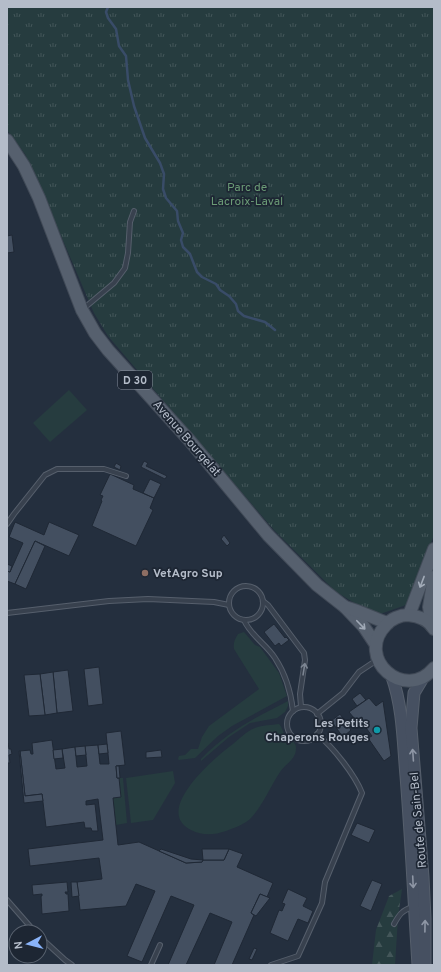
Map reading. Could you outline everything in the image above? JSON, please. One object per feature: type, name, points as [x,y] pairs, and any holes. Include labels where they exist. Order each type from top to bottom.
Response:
[{"type":"main road","name":"Avenue Bourgelat","points":[[7,140],[24,166],[39,198],[82,310],[95,333],[108,350],[190,440],[268,535],[317,585],[345,608],[364,627],[376,645]]},
{"type":"main road","points":[[409,615],[434,549]]},
{"type":"main road","points":[[433,627],[429,607],[434,577]]},
{"type":"main road","name":"Avenue Bourgelat","points":[[345,608],[358,610],[369,616],[388,622]]},
{"type":"main road","points":[[433,627],[426,620],[409,615],[395,618],[388,622],[380,632],[376,645],[378,660],[384,670],[392,677],[412,681],[423,678],[434,669]]},
{"type":"main road","name":"Route de Sain-Bel","points":[[392,677],[397,691],[403,741],[411,834],[418,965]]},
{"type":"main road","name":"Route de Sain-Bel","points":[[423,678],[414,693],[411,728],[423,884],[425,965]]},
{"type":"lane","points":[[82,310],[114,283],[125,268],[128,253],[130,222],[134,211]]},
{"type":"lane","points":[[7,524],[45,475],[57,469],[104,469],[126,476]]},
{"type":"lane","points":[[263,601],[261,611],[258,615],[254,618],[244,620],[234,615],[229,605],[229,599],[232,594],[241,587],[252,587],[258,591],[263,601],[268,605],[304,653],[305,660],[300,694],[302,707]]},
{"type":"lane","points":[[7,613],[104,601],[148,599],[214,602],[229,605]]},
{"type":"lane","points":[[244,620],[246,626],[275,658],[285,680],[293,711]]},
{"type":"lane","points":[[317,714],[343,693],[359,672],[378,660]]},
{"type":"lane","points":[[302,707],[310,708],[317,714],[321,724],[318,734],[310,740],[305,741],[296,740],[291,736],[286,722],[293,711],[302,707]]},
{"type":"lane","points":[[271,965],[298,956],[322,903],[325,882],[362,793],[357,782],[318,734]]},
{"type":"lane","points":[[7,900],[28,924]]},
{"type":"lane","points":[[394,924],[401,912],[415,906]]},
{"type":"lane","points":[[48,945],[64,960],[72,965]]},
{"type":"lane","points":[[151,965],[160,945]]},
{"type":"green space","name":"Parc de Lacroix-Laval","points":[[7,7],[434,7],[434,535],[406,605],[380,614],[364,609],[335,591],[274,530],[108,336],[94,313],[33,170],[25,154],[7,130]]},
{"type":"green space","points":[[69,390],[87,410],[50,442],[33,423]]},
{"type":"green space","points":[[244,632],[255,645],[260,647],[279,673],[287,696],[232,726],[218,736],[195,758],[179,760],[179,756],[185,755],[191,749],[198,749],[202,737],[209,726],[259,689],[234,649],[234,641],[238,634]]},
{"type":"green space","points":[[288,701],[288,706],[285,712],[277,718],[250,723],[229,737],[201,761],[201,759],[211,749],[231,733]]},
{"type":"green space","points":[[279,724],[286,737],[295,744],[296,752],[293,758],[282,769],[259,807],[249,820],[229,830],[208,834],[191,830],[181,821],[179,810],[182,798],[191,785],[213,760],[249,731],[261,726]]},
{"type":"green space","points":[[173,771],[175,783],[153,820],[131,823],[126,778]]},
{"type":"green space","points":[[119,778],[123,778],[127,823],[116,825],[113,798]]},
{"type":"green space","points":[[402,889],[398,917],[395,965],[372,965],[376,930],[389,896]]},
{"type":"building","points":[[12,235],[14,252],[7,253],[7,236]]},
{"type":"building","points":[[144,461],[148,463],[146,466],[167,476],[165,479],[141,467]]},
{"type":"building","points":[[116,463],[121,466],[120,470],[114,467]]},
{"type":"building","points":[[110,474],[134,485],[133,489],[154,498],[150,508],[153,510],[136,546],[92,526],[102,501],[103,496],[100,495]]},
{"type":"building","points":[[150,479],[161,484],[154,498],[143,493]]},
{"type":"building","points":[[15,522],[44,535],[49,522],[79,535],[69,556],[35,541],[15,584],[7,581],[7,571],[10,572],[23,543],[9,537]]},
{"type":"building","points":[[224,535],[230,543],[227,546],[221,539]]},
{"type":"building","points":[[35,541],[45,546],[26,589],[15,584]]},
{"type":"building","points":[[7,564],[12,566],[10,572],[7,571]]},
{"type":"building","points":[[274,624],[285,638],[286,637],[289,640],[281,646],[279,643],[275,646],[264,632]]},
{"type":"building","points":[[99,667],[103,704],[88,706],[84,669]]},
{"type":"building","points":[[68,670],[73,711],[57,713],[53,672]]},
{"type":"building","points":[[53,672],[57,713],[45,715],[40,674]]},
{"type":"building","points":[[40,674],[45,715],[29,716],[24,675]]},
{"type":"building","points":[[360,693],[366,700],[357,706],[352,699]]},
{"type":"building","name":"Les Petits Chaperons Rouges","points":[[369,698],[376,706],[383,701],[391,756],[384,761],[368,738],[372,736],[361,721],[358,723],[349,712]]},
{"type":"building","points":[[340,714],[351,730],[343,737],[331,721]]},
{"type":"building","points":[[121,731],[125,765],[116,766],[121,797],[113,798],[118,845],[139,842],[186,863],[202,862],[203,860],[224,860],[229,849],[243,854],[237,867],[273,883],[267,897],[260,894],[251,913],[254,915],[232,965],[214,965],[232,922],[210,913],[186,965],[168,965],[194,905],[171,896],[142,962],[127,956],[155,891],[136,884],[126,906],[80,910],[77,882],[102,879],[99,858],[30,866],[28,849],[103,840],[98,799],[86,801],[86,805],[95,804],[98,831],[92,831],[91,828],[85,828],[84,822],[46,827],[42,794],[25,796],[20,751],[30,750],[31,754],[33,754],[32,743],[52,740],[56,769],[65,768],[62,749],[75,747],[77,767],[87,766],[85,746],[98,745],[100,764],[109,764],[106,733]]},
{"type":"building","points":[[7,743],[12,754],[9,755],[10,763],[7,763]]},
{"type":"building","points":[[107,744],[108,753],[99,754],[98,745]]},
{"type":"building","points":[[85,746],[86,755],[76,756],[75,747]]},
{"type":"building","points":[[62,749],[63,758],[54,759],[53,750]]},
{"type":"building","points":[[161,750],[162,757],[146,758],[146,752]]},
{"type":"building","points":[[19,751],[25,796],[42,794],[43,801],[24,803]]},
{"type":"building","points":[[116,766],[119,766],[120,778],[117,778]]},
{"type":"building","points":[[357,823],[375,830],[369,843],[351,835]]},
{"type":"building","points":[[161,849],[191,859],[203,860],[202,862],[186,863],[159,851]]},
{"type":"building","points":[[202,849],[229,849],[224,860],[203,860]]},
{"type":"building","points":[[372,880],[382,884],[371,911],[360,906]]},
{"type":"building","points":[[67,882],[68,892],[65,892],[68,894],[69,911],[42,914],[42,894],[33,895],[32,885]]},
{"type":"building","points":[[71,882],[77,882],[79,896],[72,897]]},
{"type":"building","points":[[288,889],[307,898],[303,906],[313,911],[308,923],[298,919],[288,941],[270,933],[279,910],[282,911],[285,904],[282,903]]},
{"type":"building","points":[[260,894],[270,898],[256,916],[251,913]]},
{"type":"building","points":[[254,948],[257,949],[252,960],[249,959]]},
{"type":"waterway","points":[[108,7],[106,12],[108,18],[116,29],[119,46],[126,56],[128,80],[134,106],[145,138],[160,163],[164,174],[163,189],[166,198],[177,211],[178,221],[183,233],[181,240],[183,247],[190,254],[197,272],[202,277],[216,284],[220,290],[229,296],[236,304],[238,311],[244,316],[265,322],[275,330]]},
{"type":"place","name":"VetAgro Sup","points":[[145,573]]},
{"type":"place","name":"Les Petits Chaperons Rouges","points":[[377,730]]}]
